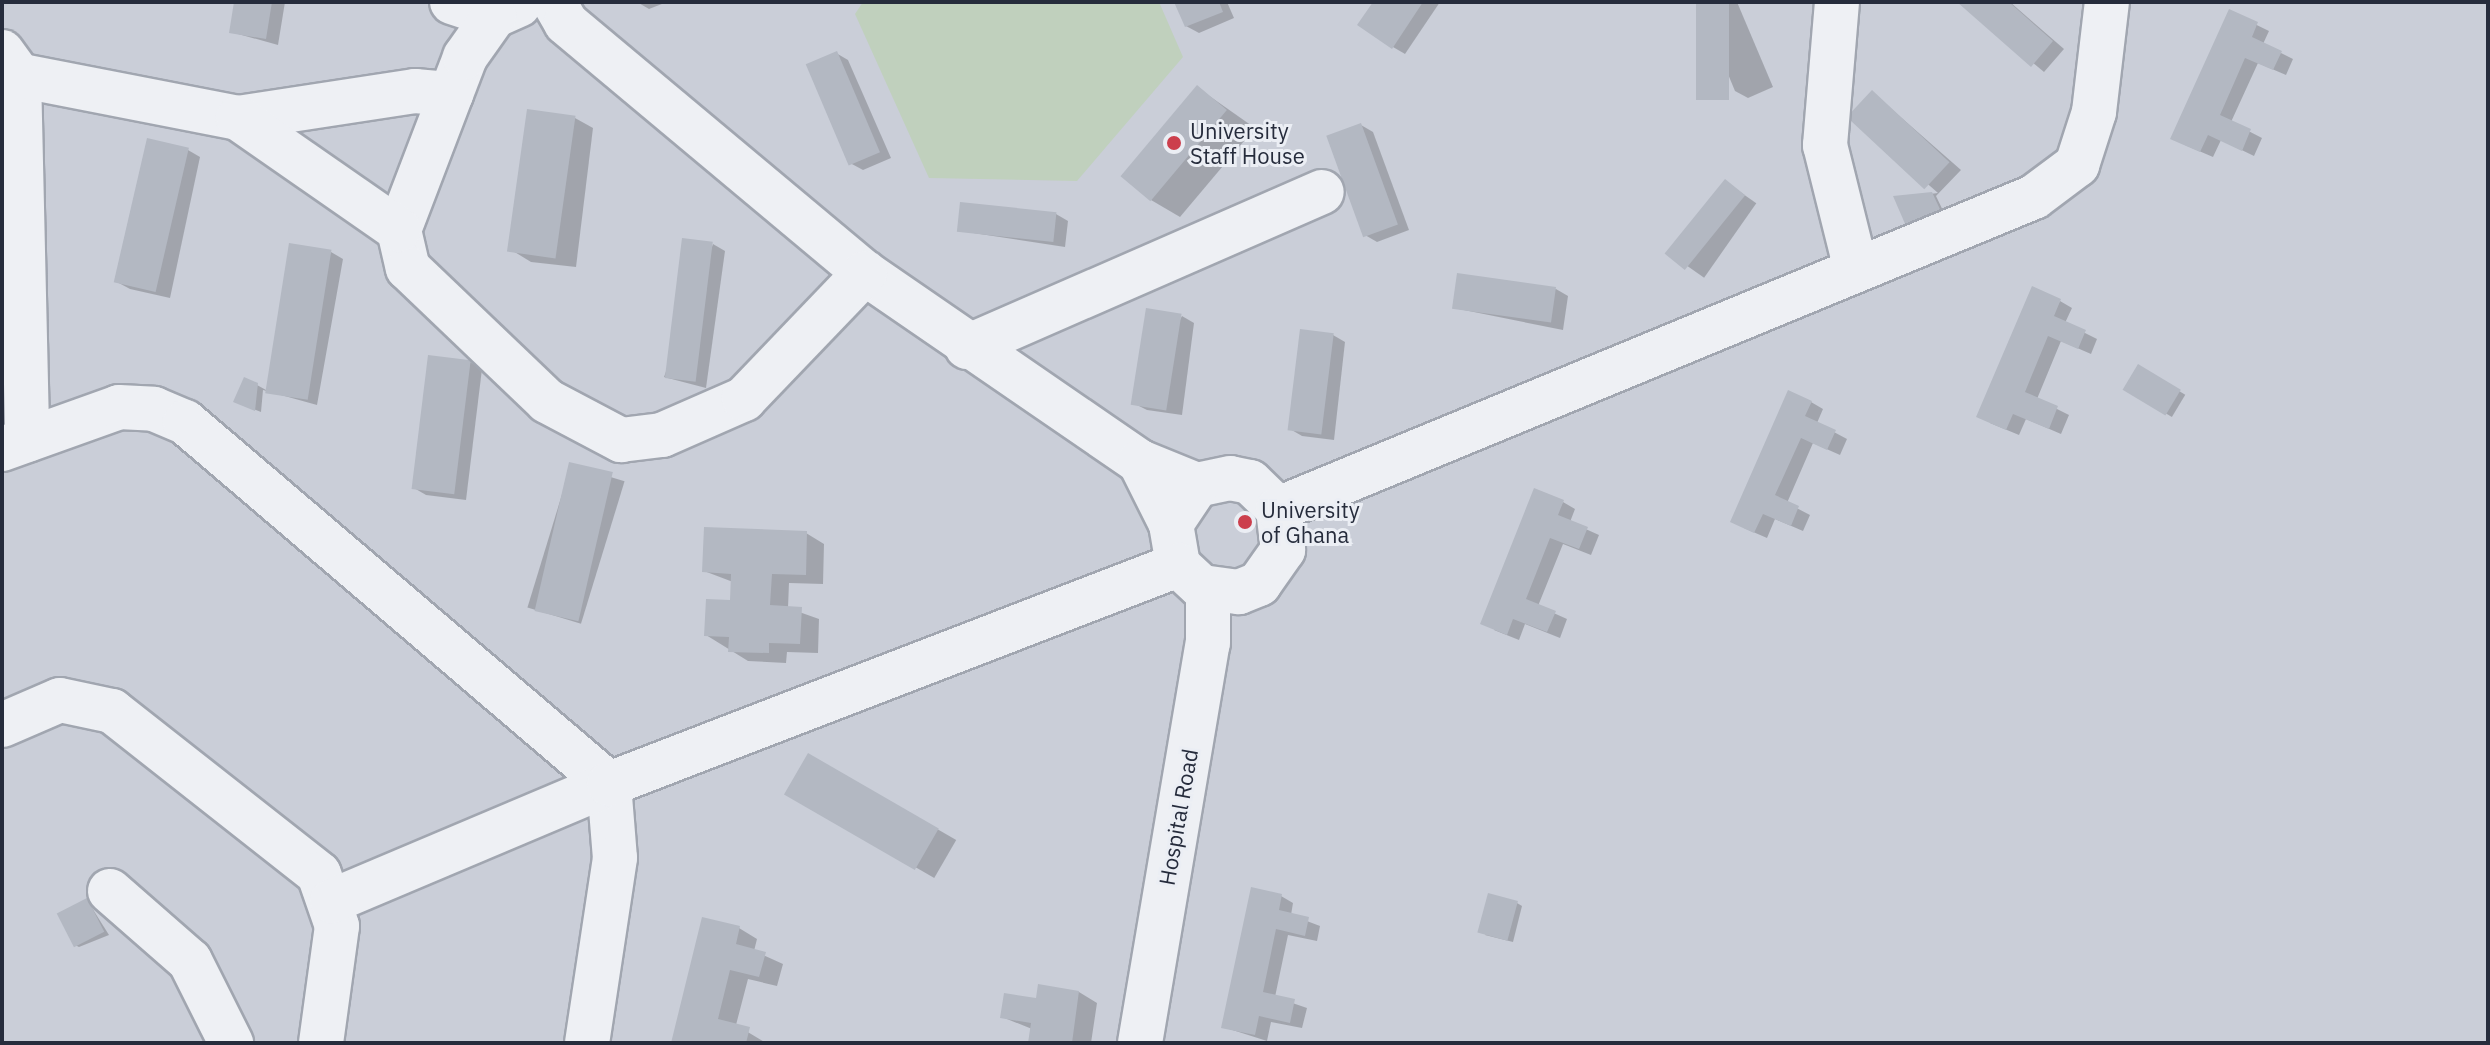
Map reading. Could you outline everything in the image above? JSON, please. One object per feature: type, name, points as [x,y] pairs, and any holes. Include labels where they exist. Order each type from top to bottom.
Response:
[{"type":"street","points":[[332,901],[609,784],[1199,568],[1259,584],[1283,550],[1278,509],[1250,482],[1197,485],[1140,462],[967,347],[865,273],[530,10],[452,2]]},
{"type":"street","points":[[1837,2],[1825,145],[1856,269]]},
{"type":"street","points":[[1278,509],[2034,197],[2077,165],[2094,112],[2107,2]]},
{"type":"street","points":[[399,230],[465,57],[530,10]]},
{"type":"street","points":[[451,94],[415,91],[238,118],[8,66],[14,445],[119,407],[154,409],[185,422],[609,784],[615,858],[587,1043]]},
{"type":"street","points":[[238,118],[399,230],[417,282],[547,401],[621,440],[662,435],[744,399],[865,273]]},
{"type":"street","points":[[967,347],[1322,192]]},
{"type":"street","points":[[1140,462],[1199,568]]},
{"type":"street","points":[[1197,485],[1199,568]]},
{"type":"street","name":"Hospital Road","points":[[1140,1043],[1208,643],[1199,568]]},
{"type":"street","points":[[2,725],[60,700],[112,711],[319,874],[332,901],[337,926],[321,1043]]},
{"type":"street","points":[[110,891],[190,961],[231,1043]]},
{"type":"shaded area","name":"University of Ghana","points":[[2,2],[2488,2],[2488,1043],[2,1043]]},
{"type":"green space","points":[[863,2],[1159,2],[1183,57],[1077,181],[929,178],[855,14]]},
{"type":"building","points":[[234,2],[272,2],[266,39],[229,33]]},
{"type":"building","points":[[1174,2],[1219,2],[1223,12],[1185,27]]},
{"type":"building","points":[[1373,2],[1423,2],[1392,49],[1357,25]]},
{"type":"building","points":[[1696,2],[1729,2],[1729,100],[1696,100]]},
{"type":"building","points":[[1957,2],[2009,2],[2053,41],[2031,67]]},
{"type":"building","points":[[2229,9],[2258,22],[2252,37],[2282,51],[2273,70],[2245,58],[2220,115],[2251,129],[2242,151],[2208,135],[2200,152],[2170,139]]},
{"type":"building","points":[[837,51],[880,152],[849,166],[806,64]]},
{"type":"building","name":"University Staff House","points":[[1197,85],[1227,110],[1150,201],[1121,176]]},
{"type":"building","points":[[1872,90],[1950,162],[1924,189],[1847,117]]},
{"type":"building","points":[[527,109],[576,116],[555,258],[507,252]]},
{"type":"building","points":[[1361,123],[1398,224],[1363,237],[1326,136]]},
{"type":"building","points":[[147,138],[189,148],[156,292],[114,282]]},
{"type":"building","points":[[1725,179],[1745,195],[1685,270],[1665,254]]},
{"type":"building","points":[[1932,192],[1944,218],[1906,226],[1893,196]]},
{"type":"building","points":[[960,202],[1056,212],[1053,242],[957,232]]},
{"type":"building","points":[[682,238],[713,242],[696,382],[665,378]]},
{"type":"building","points":[[289,243],[331,250],[308,400],[265,393]]},
{"type":"building","points":[[1457,273],[1556,287],[1551,323],[1452,309]]},
{"type":"building","points":[[2032,286],[2061,299],[2054,316],[2086,330],[2078,349],[2048,336],[2025,392],[2058,406],[2049,429],[2013,414],[2006,430],[1976,417]]},
{"type":"building","points":[[1146,308],[1182,314],[1166,410],[1131,405]]},
{"type":"building","points":[[1300,329],[1334,333],[1321,434],[1288,430]]},
{"type":"building","points":[[428,355],[471,360],[454,494],[412,489]]},
{"type":"building","points":[[2138,364],[2181,390],[2165,415],[2123,390]]},
{"type":"building","points":[[244,377],[258,383],[255,411],[233,402]]},
{"type":"building","points":[[1788,390],[1812,401],[1805,416],[1836,430],[1827,450],[1801,438],[1775,495],[1799,506],[1791,526],[1763,514],[1754,533],[1730,522]]},
{"type":"building","points":[[569,462],[613,472],[578,621],[535,611]]},
{"type":"building","points":[[1534,488],[1564,500],[1558,515],[1588,527],[1579,549],[1550,538],[1526,599],[1556,611],[1547,632],[1513,619],[1507,635],[1480,624]]},
{"type":"building","points":[[704,527],[807,531],[806,575],[772,574],[770,605],[802,607],[800,644],[769,643],[769,653],[728,652],[729,637],[704,636],[706,599],[730,600],[731,574],[702,572]]},
{"type":"building","points":[[808,753],[939,828],[915,870],[784,795]]},
{"type":"building","points":[[1251,887],[1282,894],[1279,910],[1309,917],[1305,936],[1276,929],[1263,992],[1295,999],[1290,1023],[1259,1016],[1255,1035],[1221,1028]]},
{"type":"building","points":[[1488,893],[1518,901],[1507,941],[1477,933]]},
{"type":"building","points":[[87,898],[104,932],[74,947],[57,913]]},
{"type":"building","points":[[702,917],[740,926],[736,944],[766,952],[759,977],[730,970],[718,1019],[750,1027],[746,1043],[671,1043]]},
{"type":"building","points":[[1038,984],[1079,991],[1072,1043],[1028,1043],[1031,1023],[1000,1018],[1004,993],[1036,998]]},
{"type":"place","name":"University Staff House","points":[[1174,143]]},
{"type":"place","name":"University of Ghana","points":[[1245,522]]}]
